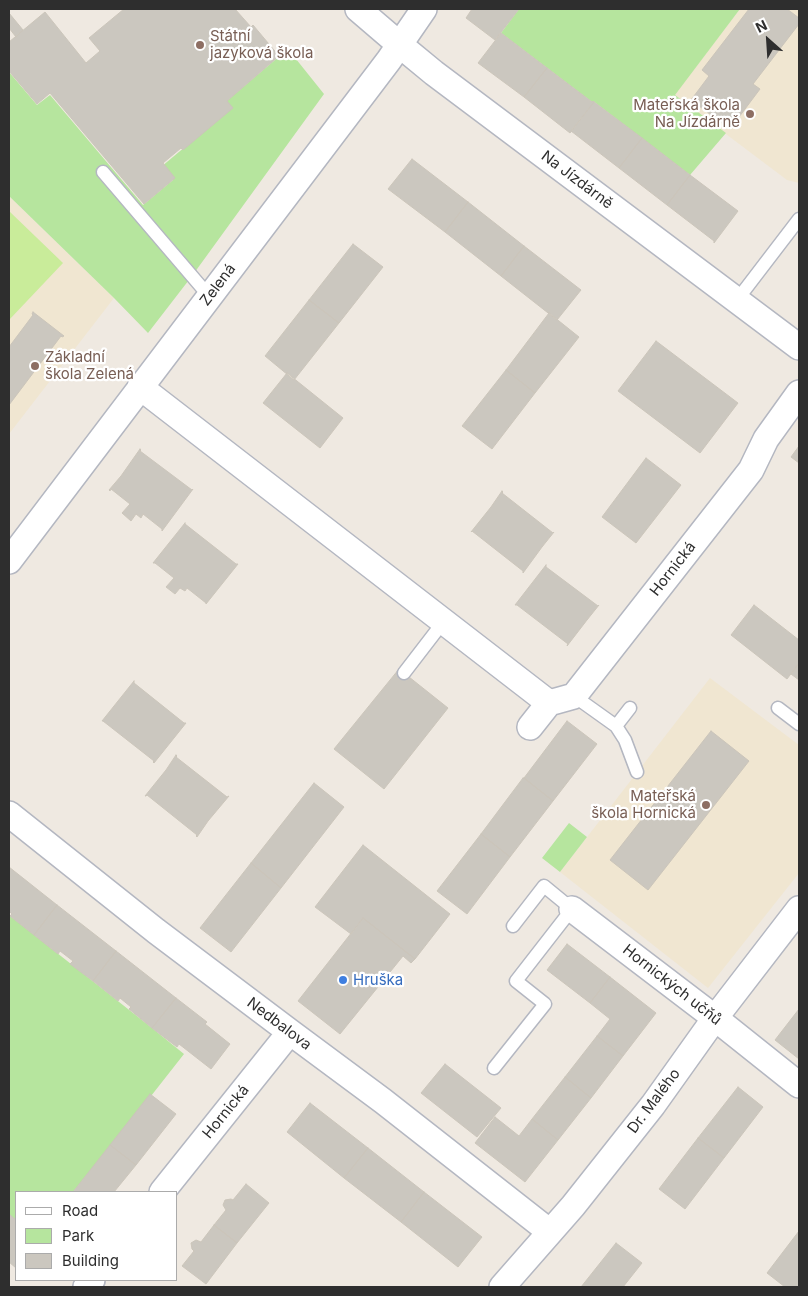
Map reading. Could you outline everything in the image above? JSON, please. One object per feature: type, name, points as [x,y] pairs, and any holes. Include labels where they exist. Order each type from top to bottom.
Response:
[{"type":"street","name":"Na Jízdárně","points":[[358,9],[400,45],[799,347]]},
{"type":"street","name":"Zelená","points":[[9,560],[400,45],[424,9]]},
{"type":"street","points":[[140,387],[549,703]]},
{"type":"street","name":"Hornická","points":[[574,696],[751,470],[766,440],[799,393]]},
{"type":"street","points":[[530,727],[549,703],[574,696]]},
{"type":"street","name":"Nedbalova","points":[[9,814],[156,931],[383,1101],[550,1232]]},
{"type":"street","name":"Hornických učňů","points":[[572,909],[799,1085]]},
{"type":"street","name":"Dr. Malého","points":[[502,1287],[573,1206],[653,1105],[715,1018],[799,909]]},
{"type":"street","name":"Hornická","points":[[163,1191],[290,1032]]},
{"type":"lane","points":[[103,172],[209,296]]},
{"type":"lane","points":[[737,300],[799,219]]},
{"type":"lane","points":[[404,673],[444,622]]},
{"type":"lane","points":[[574,696],[616,726],[625,740],[637,772]]},
{"type":"lane","points":[[616,726],[630,708]]},
{"type":"lane","points":[[778,708],[799,724]]},
{"type":"lane","name":"Hornických učňů","points":[[512,926],[544,886],[572,909]]},
{"type":"lane","points":[[494,1068],[545,1004],[516,981],[572,909]]},
{"type":"shaded area","name":"Mateřská škola Na Jízdárně","points":[[740,9],[799,9],[799,183],[787,180],[674,95]]},
{"type":"shaded area","name":"Základní škola Zelená","points":[[9,196],[114,298],[9,434]]},
{"type":"shaded area","name":"Mateřská škola Hornická","points":[[710,678],[799,745],[799,873],[708,988],[560,872]]},
{"type":"green space","points":[[519,9],[740,9],[675,95],[726,133],[690,175],[501,33]]},
{"type":"green space","points":[[288,49],[324,94],[192,276],[148,333],[9,196],[9,72],[37,105],[50,95],[143,205],[173,180],[161,167],[229,110],[224,103]]},
{"type":"green space","points":[[9,211],[63,263],[9,320]]},
{"type":"green space","points":[[569,823],[587,837],[560,872],[542,858]]},
{"type":"green space","points":[[9,915],[184,1054],[74,1191],[15,1191],[15,1223],[9,1218]]},
{"type":"building","points":[[124,9],[235,9],[251,27],[253,25],[279,56],[227,101],[233,108],[183,150],[181,148],[163,163],[175,178],[144,204],[50,93],[37,104],[9,71],[9,42],[45,12],[86,63],[100,51],[89,38]]},
{"type":"building","points":[[472,9],[519,9],[495,40],[466,18]]},
{"type":"building","points":[[749,9],[787,9],[799,18],[799,24],[753,84],[760,89],[730,129],[691,100],[709,76],[702,70]]},
{"type":"building","points":[[9,13],[23,30],[16,37],[9,28]]},
{"type":"building","points":[[501,33],[547,68],[524,97],[478,63]]},
{"type":"building","points":[[547,68],[594,102],[570,133],[524,97]]},
{"type":"building","points":[[594,102],[642,138],[619,168],[571,131]]},
{"type":"building","points":[[642,138],[690,175],[667,205],[619,168]]},
{"type":"building","points":[[412,159],[468,202],[445,232],[388,189]]},
{"type":"building","points":[[690,175],[738,211],[714,243],[714,241],[667,205]]},
{"type":"building","points":[[468,202],[524,246],[501,276],[445,232]]},
{"type":"building","points":[[353,244],[383,267],[339,323],[309,300]]},
{"type":"building","points":[[524,246],[581,290],[557,320],[501,276]]},
{"type":"building","points":[[309,300],[339,323],[294,380],[265,356]]},
{"type":"building","points":[[33,312],[64,336],[61,336],[9,405],[9,347],[33,315]]},
{"type":"building","points":[[549,313],[579,337],[535,393],[506,370]]},
{"type":"building","points":[[656,341],[738,403],[700,453],[618,391]]},
{"type":"building","points":[[506,370],[535,393],[492,449],[462,426]]},
{"type":"building","points":[[287,373],[343,418],[320,448],[263,403]]},
{"type":"building","points":[[799,446],[799,463],[791,457]]},
{"type":"building","points":[[140,449],[140,451],[193,489],[162,531],[143,514],[141,518],[136,514],[131,521],[122,513],[130,504],[111,489],[109,490]]},
{"type":"building","points":[[646,458],[681,485],[636,543],[602,517]]},
{"type":"building","points":[[502,491],[502,493],[554,532],[523,573],[523,571],[471,532]]},
{"type":"building","points":[[185,523],[238,564],[206,604],[187,588],[185,591],[180,588],[175,594],[166,587],[174,578],[153,563]]},
{"type":"building","points":[[546,565],[546,567],[599,605],[567,646],[568,644],[515,605]]},
{"type":"building","points":[[754,605],[799,640],[799,663],[787,679],[731,635]]},
{"type":"building","points":[[799,663],[799,680],[791,674]]},
{"type":"building","points":[[399,669],[448,708],[384,789],[334,749]]},
{"type":"building","points":[[134,681],[134,683],[186,723],[154,763],[154,761],[102,721]]},
{"type":"building","points":[[567,721],[597,744],[553,801],[524,778]]},
{"type":"building","points":[[711,731],[749,761],[648,890],[610,860]]},
{"type":"building","points":[[176,755],[176,757],[227,797],[229,796],[197,837],[197,835],[147,795],[145,796]]},
{"type":"building","points":[[523,778],[553,801],[510,857],[481,834]]},
{"type":"building","points":[[314,783],[344,807],[281,888],[251,863]]},
{"type":"building","points":[[481,834],[510,857],[467,914],[437,891]]},
{"type":"building","points":[[363,845],[450,914],[415,959],[363,918],[351,934],[315,907]]},
{"type":"building","points":[[251,863],[281,888],[231,952],[200,928]]},
{"type":"building","points":[[9,867],[57,905],[34,935],[10,916],[12,914],[9,911]]},
{"type":"building","points":[[57,905],[116,951],[93,981],[70,964],[73,961],[60,951],[58,954],[34,935]]},
{"type":"building","points":[[363,918],[415,959],[411,963],[403,956],[340,1034],[298,1001]]},
{"type":"building","points":[[567,944],[610,977],[590,1003],[547,970]]},
{"type":"building","points":[[116,951],[176,998],[152,1028],[129,1009],[131,1007],[120,998],[118,1001],[93,981]]},
{"type":"building","points":[[610,977],[656,1013],[623,1056],[597,1036],[610,1019],[590,1003]]},
{"type":"building","points":[[176,998],[207,1022],[205,1024],[230,1044],[211,1069],[179,1044],[177,1047],[152,1028]]},
{"type":"building","points":[[799,1009],[799,1059],[775,1040]]},
{"type":"building","points":[[597,1036],[623,1056],[591,1098],[565,1077]]},
{"type":"building","points":[[445,1064],[501,1108],[477,1137],[421,1093]]},
{"type":"building","points":[[565,1077],[591,1098],[558,1140],[532,1119]]},
{"type":"building","points":[[738,1087],[763,1107],[724,1158],[698,1138]]},
{"type":"building","points":[[150,1094],[176,1114],[136,1165],[110,1145]]},
{"type":"building","points":[[310,1103],[368,1148],[344,1178],[287,1132]]},
{"type":"building","points":[[495,1117],[519,1136],[532,1119],[558,1140],[525,1182],[475,1143]]},
{"type":"building","points":[[698,1138],[724,1158],[685,1209],[659,1189]]},
{"type":"building","points":[[110,1145],[136,1165],[115,1191],[74,1191]]},
{"type":"building","points":[[368,1148],[424,1192],[401,1222],[344,1178]]},
{"type":"building","points":[[246,1184],[269,1203],[237,1243],[214,1225],[226,1210],[223,1205],[225,1200],[233,1200]]},
{"type":"building","points":[[424,1192],[482,1237],[458,1267],[401,1222]]},
{"type":"building","points":[[9,1214],[15,1219],[15,1267],[9,1262]]},
{"type":"building","points":[[214,1225],[237,1243],[206,1284],[182,1266],[194,1251],[191,1243],[196,1240],[201,1242]]},
{"type":"building","points":[[799,1231],[799,1284],[797,1287],[785,1287],[767,1273]]},
{"type":"building","points":[[616,1243],[642,1263],[623,1287],[581,1287]]},
{"type":"place","name":"Státní jazyková škola","points":[[200,45]]},
{"type":"place","name":"Mateřská škola Na Jízdárně","points":[[750,114]]},
{"type":"place","name":"Základní škola Zelená","points":[[35,366]]},
{"type":"place","name":"Mateřská škola Hornická","points":[[706,805]]},
{"type":"place","name":"Hruška","points":[[343,980]]}]
